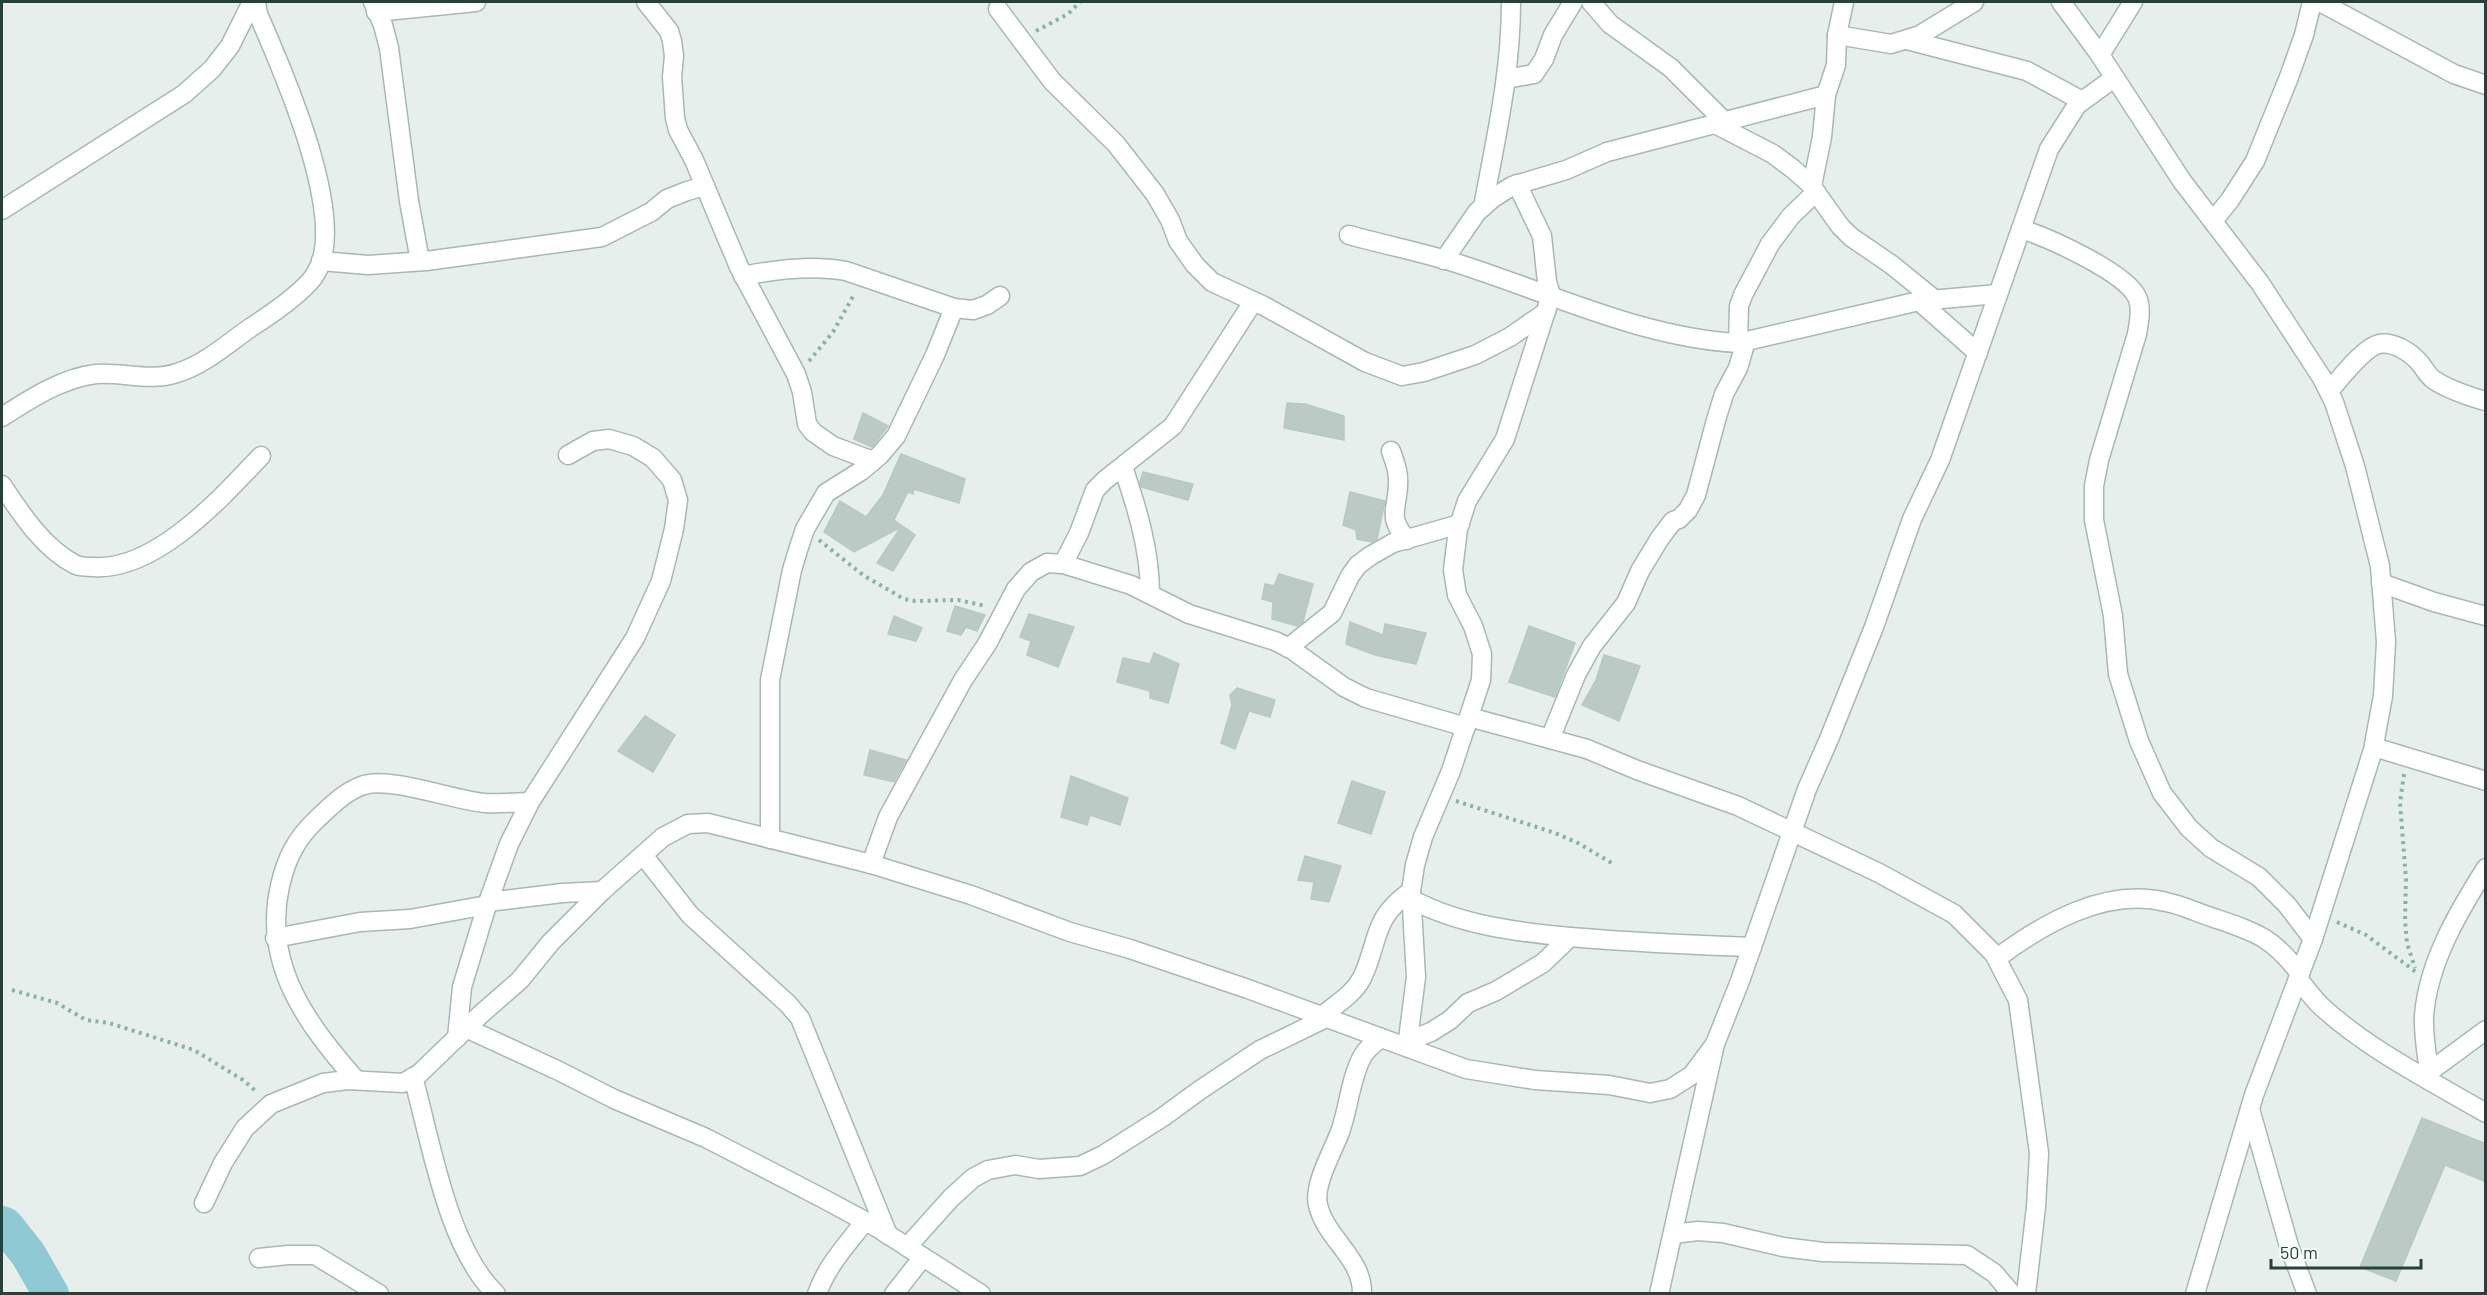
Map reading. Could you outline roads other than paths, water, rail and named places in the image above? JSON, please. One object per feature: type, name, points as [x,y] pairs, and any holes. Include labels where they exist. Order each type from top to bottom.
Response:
[{"type":"street","points":[[2,210],[184,94],[212,69],[230,46],[254,2]]},
{"type":"street","points":[[2,417],[55,386],[80,378],[97,374],[161,377],[188,369],[222,349],[268,316],[316,274],[326,238],[324,213],[309,142],[287,80],[254,2]]},
{"type":"street","points":[[420,261],[409,201],[400,115],[389,48],[375,7],[476,2]]},
{"type":"street","points":[[646,2],[669,31],[672,41],[675,118],[683,141],[705,186],[743,276],[796,374],[802,392],[807,424],[813,432],[833,446],[873,461]]},
{"type":"street","points":[[1483,207],[1498,136],[1506,79],[1511,38],[1511,2]]},
{"type":"street","points":[[1506,79],[1534,74],[1544,60],[1553,35],[1573,2]]},
{"type":"street","points":[[1591,2],[1610,24],[1671,68],[1720,123],[1773,154],[1814,189],[1840,226],[1851,237],[1892,265],[1978,353]]},
{"type":"street","points":[[1550,739],[1576,675],[1592,646],[1626,603],[1640,571],[1660,538],[1673,521],[1679,519],[1688,510],[1696,495],[1724,394],[1738,368],[1742,342],[1739,306],[1743,295],[1770,244],[1814,189],[1826,95],[1836,65],[1844,2]]},
{"type":"street","points":[[1838,35],[1891,44],[1920,35],[1950,6],[1974,2]]},
{"type":"street","points":[[2061,2],[2100,55],[2182,181],[2260,282],[2329,391],[2355,466],[2380,566],[2386,642],[2383,696],[2374,747],[2313,939],[2250,1109],[2195,1293]]},
{"type":"street","points":[[2100,55],[2133,2]]},
{"type":"street","points":[[2213,221],[2230,200],[2255,161],[2289,77],[2312,2]]},
{"type":"street","points":[[2320,2],[2454,74],[2486,85]]},
{"type":"street","points":[[998,9],[1053,81],[1116,144],[1155,194],[1170,220],[1178,241],[1195,266],[1212,282],[1365,362],[1402,376],[1424,372],[1475,355],[1510,337],[1549,304]]},
{"type":"street","points":[[1907,40],[2027,71],[2082,101]]},
{"type":"street","points":[[1659,1293],[1715,1044],[1752,947],[1807,789],[1874,627],[1912,519],[1940,460],[2049,149],[2061,127],[2082,101],[2115,78]]},
{"type":"street","points":[[1444,260],[1477,212],[1493,198],[1517,184],[1566,170],[1607,152],[1826,95]]},
{"type":"street","points":[[1407,1044],[1416,977],[1411,895],[1420,847],[1441,796],[1481,680],[1482,654],[1473,626],[1457,595],[1454,570],[1460,524],[1467,501],[1505,439],[1549,304],[1542,236],[1517,184]]},
{"type":"street","points":[[321,261],[368,265],[420,261],[602,237],[651,212],[667,200],[687,190],[705,186]]},
{"type":"street","points":[[2021,228],[2038,234],[2119,276],[2137,297],[2140,315],[2137,334],[2099,460],[2094,486],[2094,520],[2113,616],[2118,674],[2139,741],[2162,793],[2189,828],[2211,848],[2259,877],[2288,905],[2313,939]]},
{"type":"street","points":[[1349,236],[1444,260],[1549,304],[1694,339],[1742,342],[1927,300],[1998,294]]},
{"type":"street","points":[[743,276],[805,268],[831,268],[862,276],[954,308],[973,310],[987,305],[1000,296]]},
{"type":"street","points":[[1063,564],[1080,533],[1095,490],[1173,426],[1253,302]]},
{"type":"street","points":[[770,839],[770,680],[792,570],[806,529],[826,493],[873,461],[896,436],[935,355],[954,308]]},
{"type":"street","points":[[2329,391],[2362,355],[2377,344],[2393,345],[2418,361],[2432,379],[2462,394],[2485,401]]},
{"type":"street","points":[[461,1033],[462,987],[487,904],[509,844],[530,802],[635,638],[650,610],[661,581],[674,529],[678,500],[672,480],[653,458],[633,446],[609,439],[592,441],[568,455]]},
{"type":"street","points":[[1391,451],[1398,471],[1393,515],[1399,530],[1407,540]]},
{"type":"street","points":[[2,486],[53,551],[78,566],[105,568],[134,560],[165,543],[197,518],[261,456]]},
{"type":"street","points":[[1123,466],[1141,527],[1150,573],[1150,594]]},
{"type":"street","points":[[1288,648],[1332,613],[1358,565],[1394,543],[1460,524]]},
{"type":"street","points":[[871,864],[888,817],[1016,589],[1031,572],[1047,563],[1063,564],[1131,585],[1189,614],[1275,641],[1344,687],[1366,698],[1587,749],[1637,770],[1728,802],[1880,873],[1954,914],[1997,958],[2018,1000],[2039,1153],[2036,1207],[2026,1293]]},
{"type":"street","points":[[2381,583],[2434,602],[2486,616]]},
{"type":"street","points":[[2374,747],[2486,781]]},
{"type":"street","points":[[356,1080],[326,1046],[300,1007],[285,971],[275,938],[277,902],[289,854],[305,830],[350,792],[365,785],[392,785],[485,803],[530,802]]},
{"type":"street","points":[[204,1203],[223,1163],[245,1128],[271,1104],[323,1083],[356,1080],[403,1083],[413,1077],[520,981],[551,942],[602,891],[663,837],[688,824],[708,823],[871,864],[971,895],[1070,932],[1130,949],[1381,1038],[1407,1044],[1466,1070],[1535,1080],[1609,1085],[1650,1093],[1670,1089],[1692,1075],[1715,1044]]},
{"type":"street","points":[[643,855],[690,915],[788,1004],[800,1018],[888,1235]]},
{"type":"street","points":[[2429,1076],[2424,1017],[2429,989],[2438,958],[2461,908],[2486,868]]},
{"type":"street","points":[[275,938],[360,921],[410,920],[487,904],[562,893],[602,891]]},
{"type":"street","points":[[1411,895],[1433,911],[1473,922],[1537,934],[1679,945],[1752,947]]},
{"type":"street","points":[[907,1247],[951,1198],[973,1179],[988,1170],[1015,1165],[1039,1169],[1080,1166],[1103,1155],[1163,1117],[1200,1089],[1260,1050],[1324,1017],[1355,989],[1362,977],[1376,933],[1384,917],[1397,901],[1411,895]]},
{"type":"street","points":[[1997,958],[2029,935],[2059,918],[2129,898],[2165,901],[2252,931],[2271,941],[2287,956],[2320,1006],[2400,1064],[2429,1076],[2486,1113]]},
{"type":"street","points":[[1407,1044],[1450,1020],[1468,1003],[1496,991],[1543,963],[1570,937]]},
{"type":"street","points":[[2429,1076],[2486,1030]]},
{"type":"street","points":[[461,1033],[559,1071],[614,1099],[706,1138],[865,1221],[981,1293]]},
{"type":"street","points":[[1362,1293],[1361,1278],[1355,1263],[1324,1222],[1317,1203],[1317,1190],[1340,1131],[1355,1072],[1368,1047],[1381,1038]]},
{"type":"street","points":[[413,1077],[437,1172],[466,1253],[474,1269],[496,1293]]},
{"type":"street","points":[[2250,1109],[2289,1246],[2307,1293]]},
{"type":"street","points":[[818,1293],[835,1257],[865,1221]]},
{"type":"street","points":[[1673,1234],[1698,1231],[1723,1233],[1783,1247],[1823,1252],[1966,1255],[1994,1273],[2012,1293]]},
{"type":"street","points":[[259,1258],[288,1255],[315,1256],[379,1293]]},
{"type":"street","points":[[894,1293],[923,1257]]},
{"type":"waterway","points":[[2,1224],[28,1254],[51,1294]]}]
